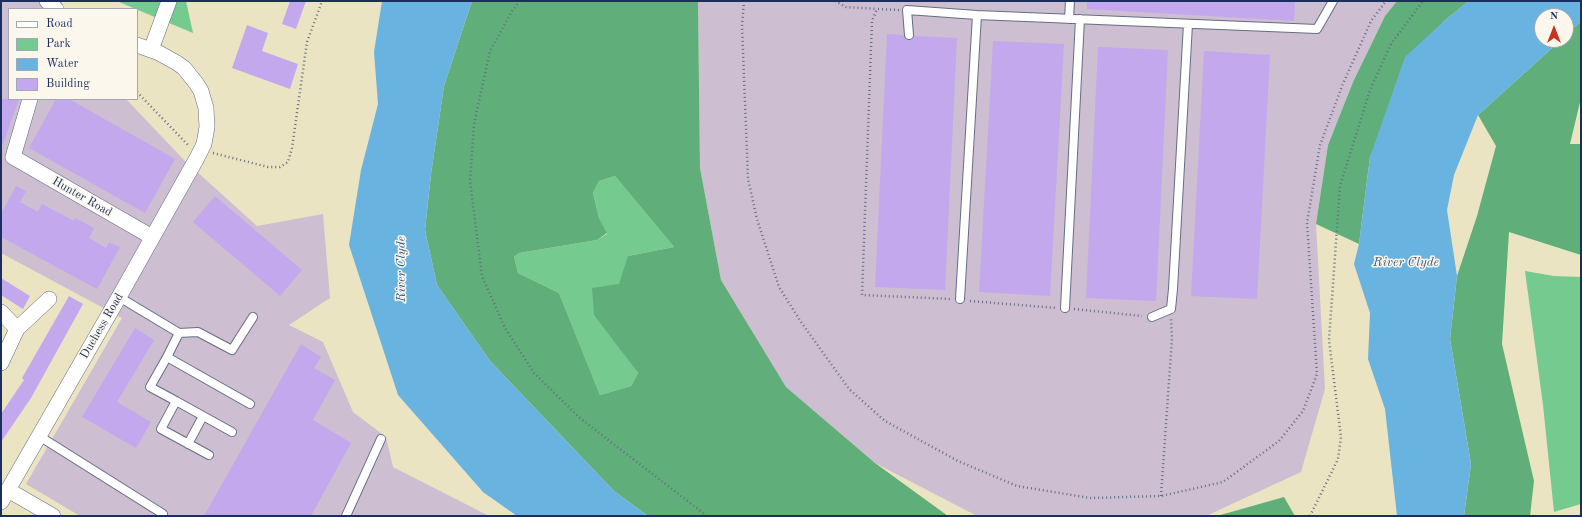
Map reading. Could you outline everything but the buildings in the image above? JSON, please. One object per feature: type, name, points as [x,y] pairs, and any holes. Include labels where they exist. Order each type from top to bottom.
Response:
[{"type":"street","points":[[47,1],[55,8]]},
{"type":"street","points":[[144,47],[169,1]]},
{"type":"street","name":"Duchess Road","points":[[4,496],[200,153],[206,136],[207,118],[201,91],[184,68],[168,57],[144,47]]},
{"type":"street","name":"Hunter Road","points":[[30,100],[12,157],[152,237]]},
{"type":"street","points":[[1,362],[17,329],[49,299]]},
{"type":"street","points":[[1,312],[17,329]]},
{"type":"street","points":[[4,496],[53,516]]},
{"type":"lane","points":[[1069,19],[1070,1]]},
{"type":"lane","points":[[909,35],[907,10],[977,15],[1317,29],[1333,1]]},
{"type":"lane","points":[[960,299],[977,15]]},
{"type":"lane","points":[[1065,308],[1080,19]]},
{"type":"lane","points":[[1152,317],[1171,309],[1188,24]]},
{"type":"lane","points":[[119,297],[179,333],[198,332],[232,350],[253,316]]},
{"type":"lane","points":[[179,333],[150,387],[232,432]]},
{"type":"lane","points":[[167,357],[250,404]]},
{"type":"lane","points":[[176,401],[161,429],[209,455]]},
{"type":"lane","points":[[188,444],[203,416]]},
{"type":"lane","points":[[39,436],[163,514]]},
{"type":"lane","points":[[346,516],[381,439]]},
{"type":"path","points":[[138,93],[200,153],[268,167],[280,167],[288,162],[292,148],[307,42],[322,1]]},
{"type":"path","points":[[520,1],[512,11],[490,51],[474,124],[470,180],[482,276],[505,328],[534,373],[581,419],[707,516]]},
{"type":"path","points":[[835,1],[846,7],[907,10]]},
{"type":"path","points":[[1310,516],[1338,459],[1341,437],[1329,340],[1340,186],[1370,90],[1391,44],[1423,1]]},
{"type":"path","points":[[876,9],[872,21],[862,295],[960,299],[991,304],[1065,308],[1152,317]]},
{"type":"path","points":[[1161,496],[1172,338],[1171,309]]},
{"type":"shaded area","points":[[1,1],[63,1],[57,8],[8,8],[8,100],[127,100],[184,160],[257,226],[323,214],[330,298],[289,325],[323,342],[353,412],[386,437],[393,467],[489,516],[80,516],[26,484],[122,318],[1,253]]},
{"type":"shaded area","points":[[698,1],[1397,1],[1385,16],[1353,82],[1328,145],[1316,224],[1325,389],[1301,472],[1206,516],[977,516],[875,463],[786,387],[721,280],[700,168]]},
{"type":"green space","points":[[186,1],[193,33],[138,10],[138,8],[133,8],[119,2]]},
{"type":"green space","points":[[472,1],[698,1],[700,168],[721,280],[786,387],[875,463],[948,516],[648,516],[614,491],[490,361],[437,285],[425,230],[431,174],[444,86]],"holes":[[[615,176],[674,247],[628,256],[619,284],[592,288],[594,315],[638,373],[631,386],[600,395],[559,293],[518,273],[514,257],[519,253],[597,240],[607,233],[599,218],[593,193],[599,181]]]},
{"type":"green space","points":[[1397,1],[1469,1],[1443,22],[1370,157],[1359,244],[1316,224],[1328,145],[1353,82],[1385,16]]},
{"type":"green space","points":[[1581,21],[1581,98],[1570,144],[1581,144],[1581,255],[1509,232],[1502,344],[1534,481],[1530,516],[1464,516],[1471,464],[1450,339],[1457,276],[1477,216],[1496,146],[1478,115],[1552,48],[1574,48],[1574,28]]},
{"type":"green space","points":[[615,176],[674,247],[628,256],[617,344],[638,373],[631,386],[600,395],[559,293],[518,273],[514,257],[519,253],[597,240],[607,234],[599,218],[593,193],[599,181]]},
{"type":"green space","points":[[1525,271],[1554,276],[1581,277],[1581,504],[1554,512],[1543,405]]},
{"type":"green space","points":[[1284,497],[1295,516],[1217,516]]},
{"type":"water","name":"River Clyde","points":[[382,1],[472,1],[444,86],[431,174],[425,230],[437,285],[490,361],[614,491],[648,516],[517,516],[483,492],[398,395],[349,245],[361,170],[378,104],[374,52]]},
{"type":"water","name":"River Clyde","points":[[1469,1],[1581,1],[1581,21],[1574,28],[1574,8],[1534,8],[1534,48],[1552,48],[1478,115],[1454,175],[1447,210],[1457,276],[1450,339],[1471,464],[1464,516],[1397,516],[1385,409],[1368,359],[1370,313],[1354,264],[1359,244],[1370,157],[1405,57],[1443,22]]}]
